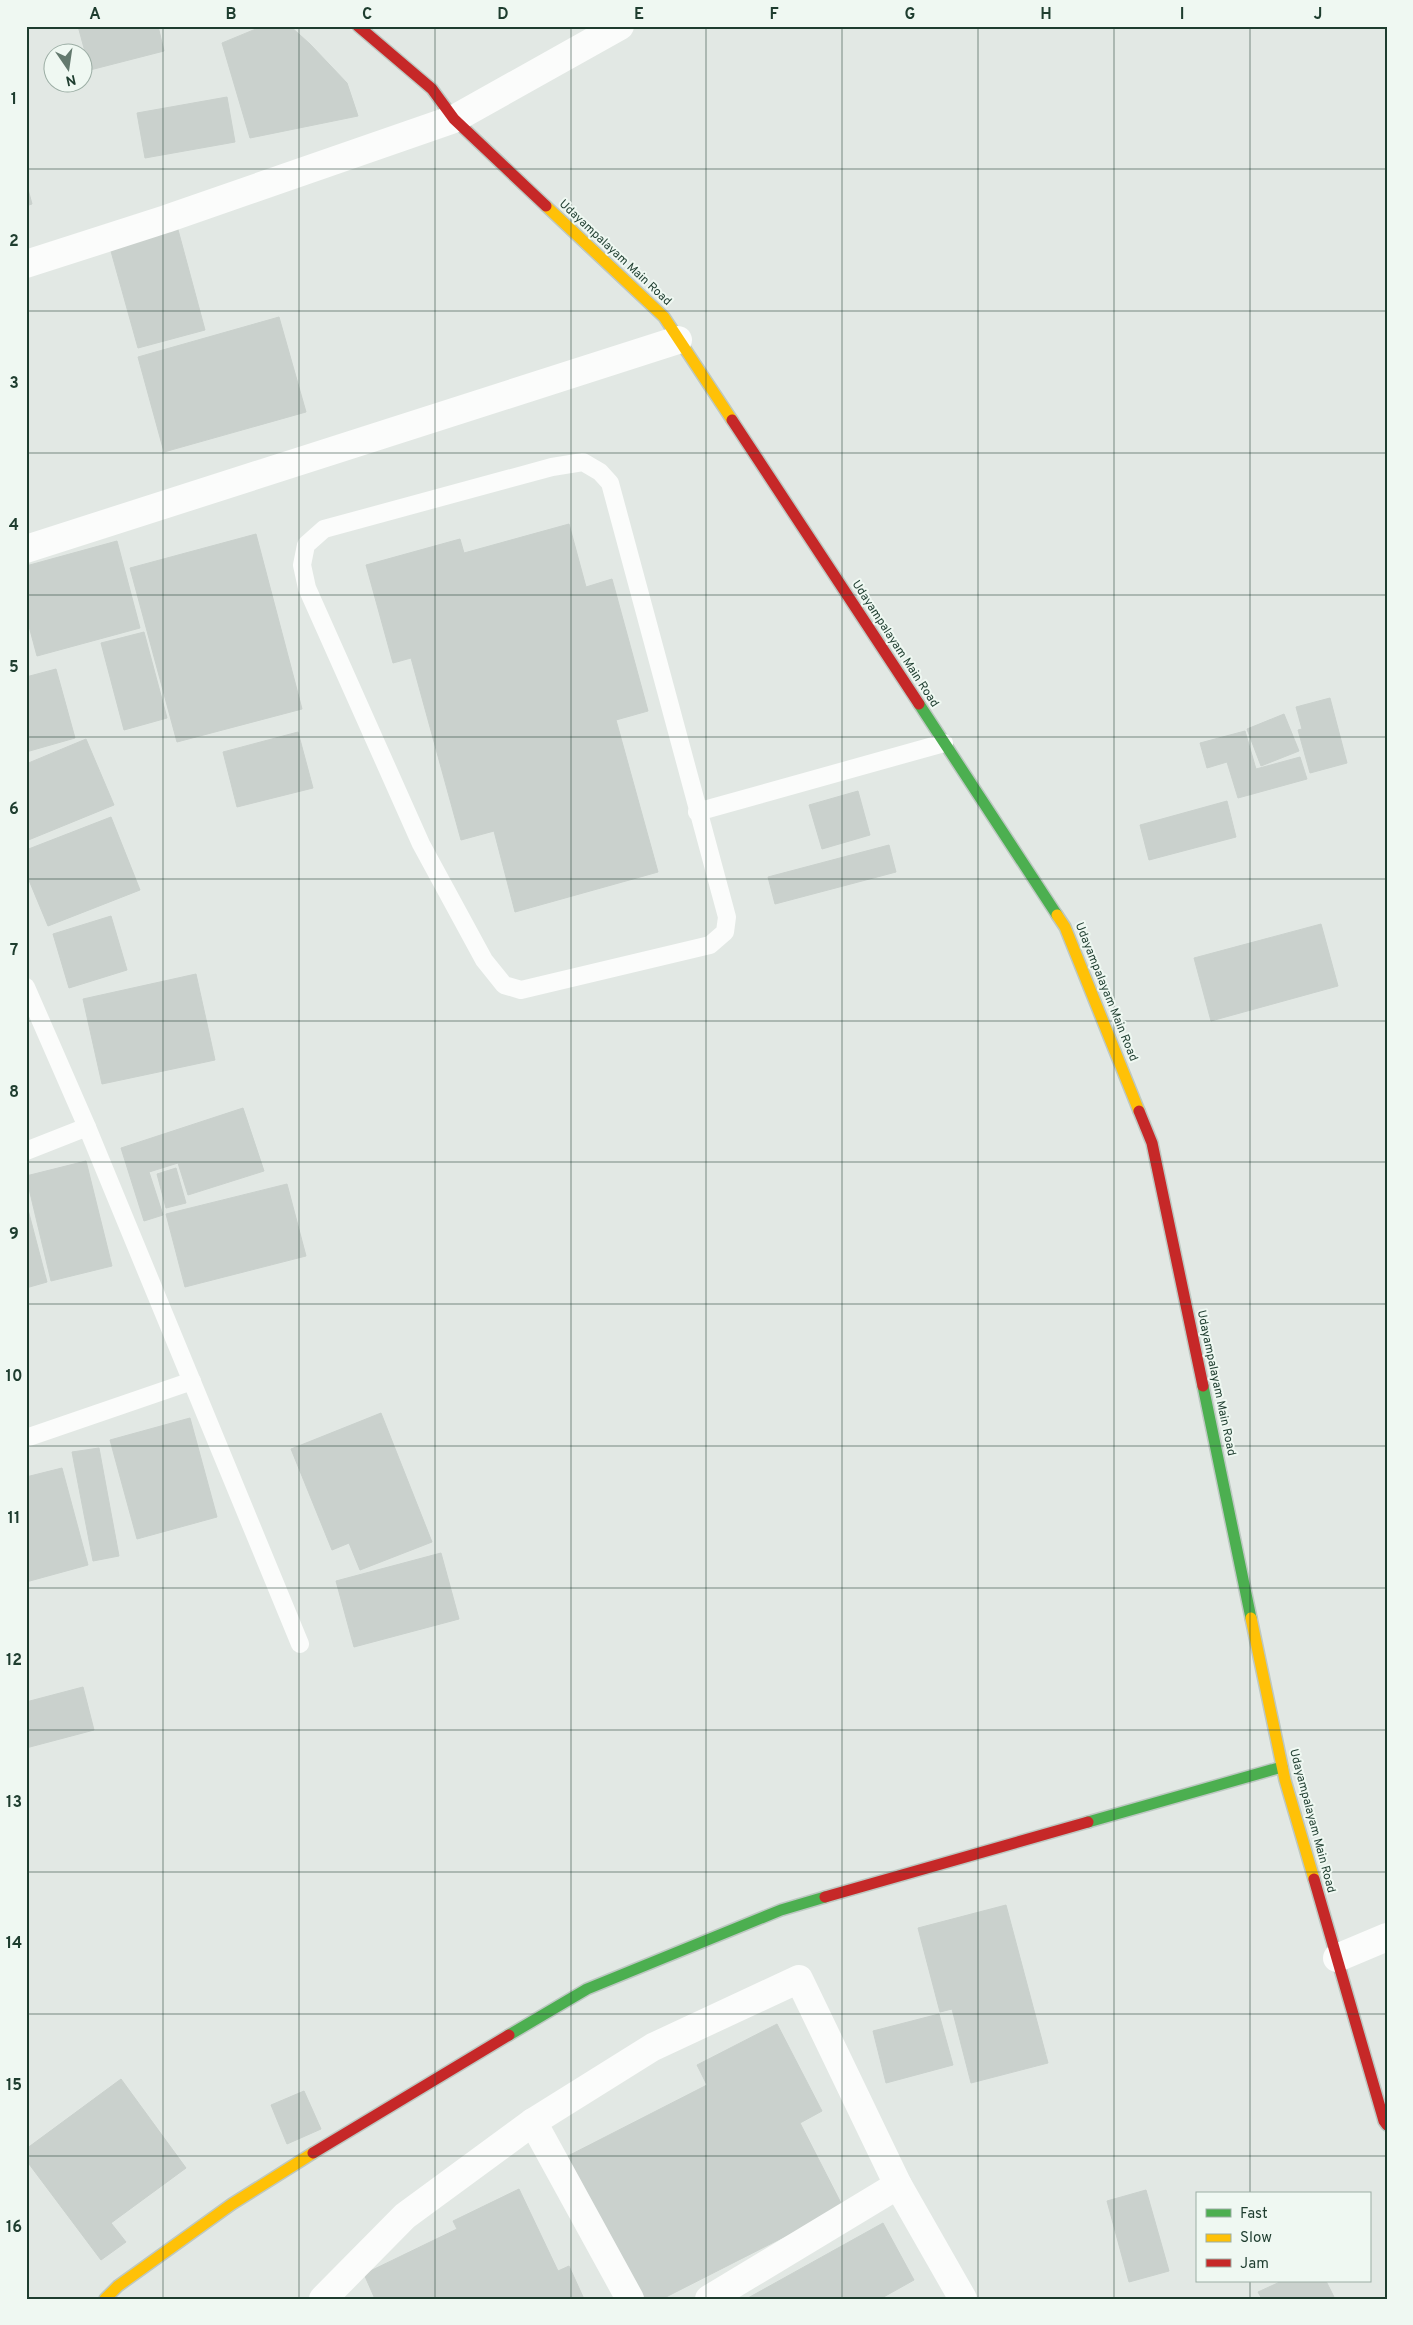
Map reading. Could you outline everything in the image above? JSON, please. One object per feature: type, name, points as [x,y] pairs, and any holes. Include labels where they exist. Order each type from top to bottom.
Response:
[{"type":"street","name":"Udayampalayam Main Road","points":[[358,26],[432,89],[454,119],[664,317],[1065,927],[1152,1143],[1282,1766],[1336,1958],[1384,2121],[1387,2125]]},
{"type":"street","points":[[26,264],[166,219],[454,119],[620,26]]},
{"type":"street","points":[[26,549],[678,340]]},
{"type":"street","points":[[106,2299],[118,2286],[232,2204],[349,2130],[586,1989],[781,1910],[1282,1766]]},
{"type":"street","points":[[1336,1958],[1387,1937]]},
{"type":"street","points":[[323,2299],[405,2216],[533,2122],[653,2047],[799,1979],[953,2295]]},
{"type":"street","points":[[533,2122],[630,2299]]},
{"type":"street","points":[[710,2299],[898,2185]]},
{"type":"lane","points":[[583,462],[600,472],[610,483],[697,812],[727,917],[725,932],[710,945],[540,986],[521,990],[504,984],[484,960],[421,844],[307,588],[302,565],[306,545],[324,529],[552,467],[583,462]]},
{"type":"lane","points":[[697,812],[944,743]]},
{"type":"lane","points":[[26,987],[87,1127],[300,1644]]},
{"type":"lane","points":[[26,1151],[87,1127]]},
{"type":"lane","points":[[26,1438],[192,1381]]},
{"type":"building","points":[[78,26],[158,26],[164,51],[92,69],[92,42],[82,42]]},
{"type":"building","points":[[263,26],[290,26],[310,44],[347,83],[358,116],[250,138],[222,43]]},
{"type":"building","points":[[227,97],[235,142],[145,158],[137,113]]},
{"type":"building","points":[[26,182],[32,204],[26,206]]},
{"type":"building","points":[[177,226],[205,330],[138,348],[109,244]]},
{"type":"building","points":[[279,317],[306,412],[164,452],[138,357]]},
{"type":"building","points":[[569,524],[586,587],[612,579],[648,711],[616,720],[658,872],[515,912],[494,831],[461,840],[411,658],[393,663],[366,565],[460,539],[464,553]]},
{"type":"building","points":[[256,534],[302,709],[177,742],[130,568]]},
{"type":"building","points":[[117,541],[140,628],[37,656],[26,615],[26,566]]},
{"type":"building","points":[[144,632],[167,718],[124,730],[101,643]]},
{"type":"building","points":[[56,669],[75,738],[26,752],[26,677]]},
{"type":"building","points":[[1330,698],[1347,763],[1310,773],[1298,730],[1302,729],[1296,707]]},
{"type":"building","points":[[1284,714],[1299,751],[1261,766],[1247,729]]},
{"type":"building","points":[[1245,731],[1256,769],[1300,757],[1307,779],[1238,798],[1227,762],[1207,768],[1200,743]]},
{"type":"building","points":[[298,732],[313,788],[237,807],[223,752]]},
{"type":"building","points":[[86,739],[114,805],[26,841],[26,764]]},
{"type":"building","points":[[858,791],[870,835],[822,849],[809,805]]},
{"type":"building","points":[[1227,801],[1236,837],[1149,860],[1140,825]]},
{"type":"building","points":[[111,817],[140,890],[48,926],[26,873],[26,850]]},
{"type":"building","points":[[889,845],[896,872],[775,904],[768,877]]},
{"type":"building","points":[[111,916],[127,970],[69,988],[53,934]]},
{"type":"building","points":[[1321,924],[1338,986],[1211,1021],[1194,958]]},
{"type":"building","points":[[196,974],[215,1060],[102,1084],[83,999]]},
{"type":"building","points":[[243,1108],[264,1171],[188,1195],[178,1163],[149,1172],[163,1215],[144,1221],[121,1148]]},
{"type":"building","points":[[86,1161],[112,1266],[51,1281],[26,1176]]},
{"type":"building","points":[[176,1168],[186,1203],[166,1208],[157,1174]]},
{"type":"building","points":[[287,1184],[306,1256],[185,1287],[166,1214]]},
{"type":"building","points":[[26,1202],[47,1282],[26,1288]]},
{"type":"building","points":[[381,1413],[432,1542],[360,1570],[349,1543],[332,1550],[291,1449]]},
{"type":"building","points":[[190,1418],[217,1517],[137,1539],[110,1440]]},
{"type":"building","points":[[99,1448],[119,1556],[93,1561],[72,1452]]},
{"type":"building","points":[[62,1468],[88,1565],[26,1582],[26,1477]]},
{"type":"building","points":[[441,1553],[459,1619],[354,1647],[336,1581]]},
{"type":"building","points":[[83,1687],[94,1730],[26,1748],[26,1702]]},
{"type":"building","points":[[1006,1905],[1048,2063],[971,2083],[952,2009],[940,2012],[918,1928]]},
{"type":"building","points":[[939,2014],[953,2065],[886,2083],[873,2031]]},
{"type":"building","points":[[777,2024],[822,2111],[800,2123],[843,2207],[662,2299],[638,2299],[566,2157],[707,2085],[697,2065]]},
{"type":"building","points":[[121,2079],[186,2168],[111,2223],[126,2242],[101,2260],[26,2160],[26,2149]]},
{"type":"building","points":[[304,2091],[321,2129],[287,2144],[271,2105]]},
{"type":"building","points":[[519,2189],[558,2271],[569,2266],[584,2299],[375,2299],[364,2274],[457,2229],[453,2221]]},
{"type":"building","points":[[1146,2190],[1169,2271],[1129,2282],[1107,2201]]},
{"type":"building","points":[[883,2223],[914,2280],[880,2299],[748,2298]]},
{"type":"building","points":[[1280,2282],[1326,2282],[1335,2299],[1262,2299],[1258,2292]]},
{"type":"traffic: fast","points":[[919,704],[1057,915]]},
{"type":"traffic: fast","points":[[1203,1386],[1251,1618]]},
{"type":"traffic: fast","points":[[1088,1822],[1282,1767]]},
{"type":"traffic: fast","points":[[509,2035],[587,1989],[781,1910],[825,1897]]},
{"type":"traffic: slow","points":[[546,206],[664,317],[732,420]]},
{"type":"traffic: slow","points":[[1057,915],[1065,927],[1139,1111]]},
{"type":"traffic: slow","points":[[1251,1618],[1285,1780],[1314,1879]]},
{"type":"traffic: slow","points":[[105,2299],[118,2286],[232,2204],[313,2153]]},
{"type":"traffic: jam","points":[[358,26],[432,89],[454,119],[546,206]]},
{"type":"traffic: jam","points":[[732,420],[919,704]]},
{"type":"traffic: jam","points":[[1139,1111],[1152,1143],[1203,1386]]},
{"type":"traffic: jam","points":[[825,1897],[1088,1822]]},
{"type":"traffic: jam","points":[[1314,1879],[1384,2121],[1387,2125]]},
{"type":"traffic: jam","points":[[313,2153],[509,2035]]}]
